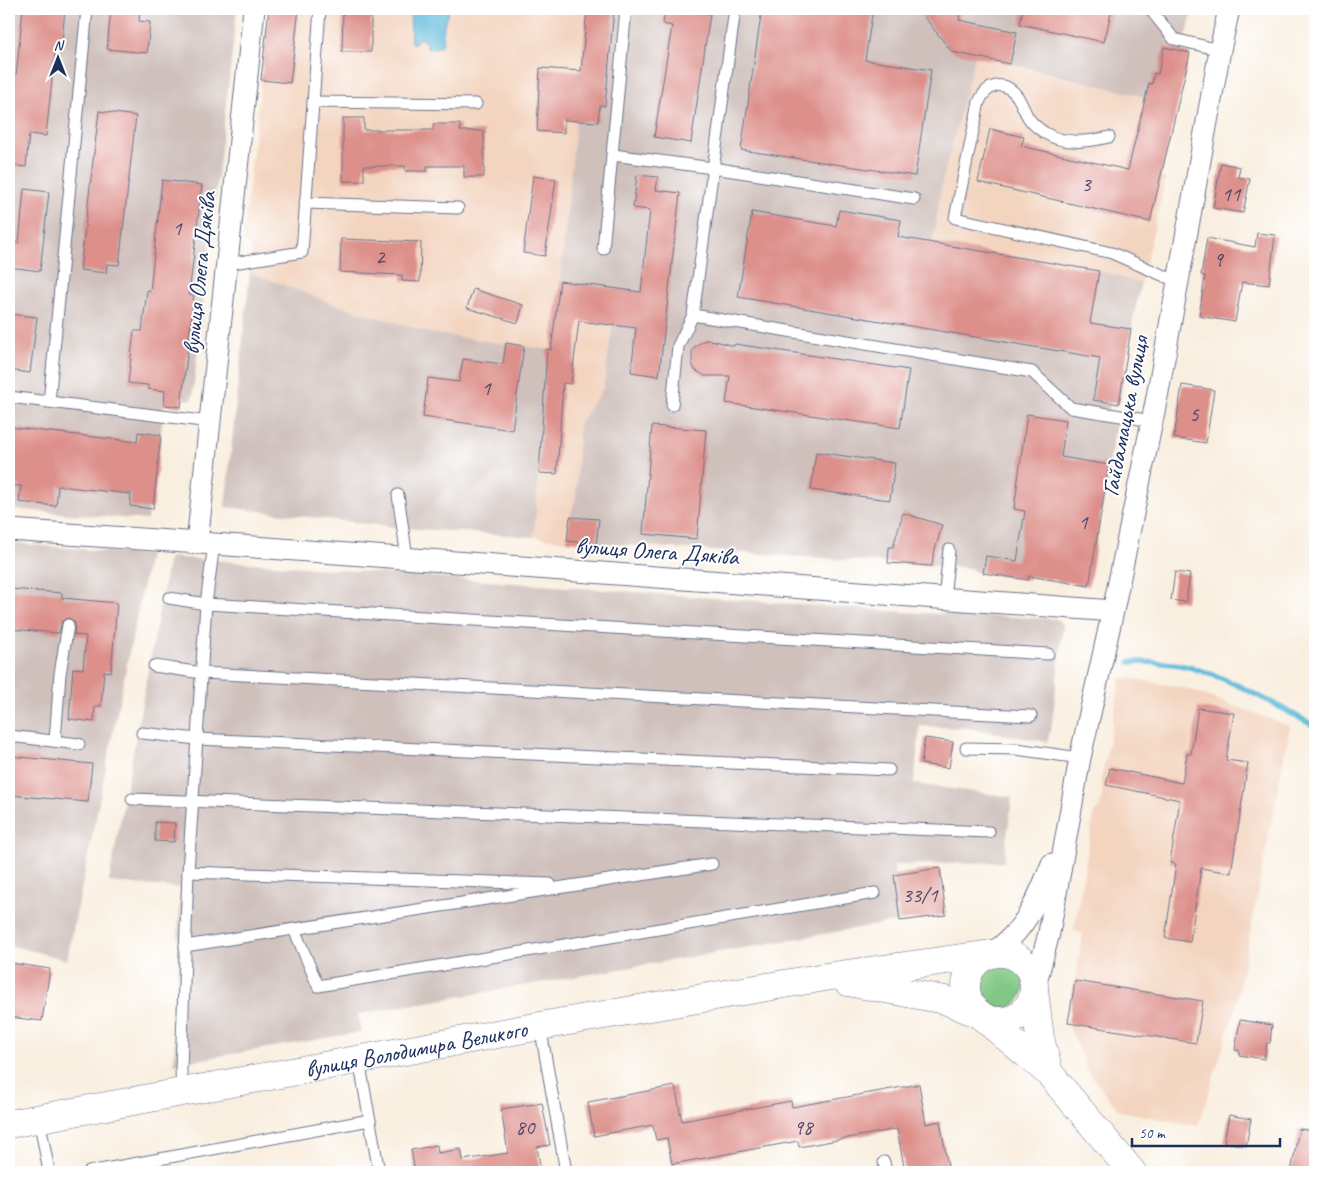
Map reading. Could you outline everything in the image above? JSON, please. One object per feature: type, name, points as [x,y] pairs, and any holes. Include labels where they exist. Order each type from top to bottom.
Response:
[{"type":"street","name":"вулиця Олега Дяківа","points":[[206,543],[210,422],[254,9]]},
{"type":"street","name":"Гайдамацька вулиця","points":[[1034,990],[1049,933],[1065,832],[1152,421],[1229,9]]},
{"type":"street","name":"вулиця Олега Дяківа","points":[[9,530],[1113,611]]},
{"type":"street","name":"Гайдамацька вулиця","points":[[991,954],[1014,936],[1034,906],[1065,832]]},
{"type":"street","name":"вулиця Володимира Великого","points":[[18,1120],[825,977],[991,954]]},
{"type":"street","points":[[991,954],[1009,954],[1026,964],[1031,972],[1034,990],[1031,1002],[1018,1016],[1009,1020],[989,1019],[979,1014],[969,1000],[966,991],[966,981],[969,972],[981,958],[991,954]]},
{"type":"street","name":"вулиця Володимира Великого","points":[[825,977],[945,1000],[979,1014],[1049,1072],[1132,1172]]},
{"type":"street","name":"вулиця Володимира Великого","points":[[1034,990],[1040,1038],[1049,1072]]},
{"type":"lane","points":[[49,402],[87,9]]},
{"type":"lane","points":[[226,264],[302,252],[320,9]]},
{"type":"lane","points":[[603,249],[626,9]]},
{"type":"lane","points":[[672,405],[678,346],[693,315],[735,9]]},
{"type":"lane","points":[[1150,9],[1174,39],[1220,50]]},
{"type":"lane","points":[[1109,137],[1090,141],[1058,139],[1046,134],[1028,118],[1017,95],[1009,88],[990,87],[983,93],[979,102],[955,218],[1112,252],[1178,282]]},
{"type":"lane","points":[[313,102],[476,104]]},
{"type":"lane","points":[[613,155],[914,198]]},
{"type":"lane","points":[[306,203],[458,208]]},
{"type":"lane","points":[[693,315],[1032,372],[1071,408],[1152,421]]},
{"type":"lane","points":[[9,397],[210,422]]},
{"type":"lane","points":[[398,496],[406,558]]},
{"type":"lane","points":[[182,1092],[181,1069],[188,872],[206,604],[206,543]]},
{"type":"lane","points":[[944,598],[949,550]]},
{"type":"lane","points":[[169,598],[206,604],[1048,654]]},
{"type":"lane","points":[[55,741],[60,674],[68,625]]},
{"type":"lane","points":[[154,666],[202,673],[1031,716]]},
{"type":"lane","points":[[142,733],[197,739],[889,770]]},
{"type":"lane","points":[[9,736],[80,744]]},
{"type":"lane","points":[[966,748],[1016,749],[1080,758]]},
{"type":"lane","points":[[132,799],[989,832]]},
{"type":"lane","points":[[185,946],[712,864]]},
{"type":"lane","points":[[188,872],[577,885]]},
{"type":"lane","points":[[294,929],[318,986],[875,893]]},
{"type":"lane","points":[[540,1026],[566,1172]]},
{"type":"lane","points":[[359,1060],[379,1172]]},
{"type":"lane","points":[[18,1120],[50,1172]]},
{"type":"lane","points":[[89,1172],[370,1120]]},
{"type":"shaded area","points":[[9,9],[237,9],[192,400],[182,399],[182,407],[164,405],[153,509],[148,509],[147,520],[9,509]]},
{"type":"shaded area","points":[[269,9],[587,9],[560,281],[618,289],[603,389],[579,423],[576,496],[570,517],[567,541],[534,537],[544,398],[551,350],[431,333],[334,304],[250,272],[252,249],[243,240]]},
{"type":"shaded area","points":[[587,9],[1193,9],[1183,51],[1190,53],[1177,105],[975,57],[942,183],[933,243],[1099,271],[1141,283],[1131,329],[1119,404],[1110,403],[1108,414],[1107,423],[1116,424],[1089,586],[1029,576],[1028,580],[976,572],[970,568],[567,541],[570,517],[576,496],[579,423],[603,389],[618,289],[560,281]]},
{"type":"shaded area","points":[[975,57],[1177,105],[1161,177],[1166,179],[1141,283],[1099,271],[933,243],[942,183]]},
{"type":"shaded area","points":[[250,272],[334,304],[431,333],[551,350],[544,398],[534,537],[402,528],[225,507]]},
{"type":"shaded area","points":[[9,543],[149,555],[67,960],[9,945]]},
{"type":"shaded area","points":[[169,557],[902,612],[1057,619],[1063,625],[1052,724],[1047,742],[966,728],[920,726],[914,784],[1012,797],[1004,862],[894,865],[900,921],[358,1014],[361,1032],[174,1064],[180,888],[109,882]]},
{"type":"shaded area","points":[[1121,677],[1185,688],[1290,726],[1235,1010],[1198,1126],[1119,1111],[1088,1072],[1068,1023],[1083,933],[1074,931],[1094,813],[1100,807],[1103,787],[1101,782]]},
{"type":"green space","points":[[998,964],[1006,964],[1018,970],[1024,986],[1018,1002],[1006,1008],[998,1008],[986,1002],[980,990],[980,982],[986,970]]},
{"type":"water","points":[[410,9],[450,9],[444,24],[443,43],[440,47],[428,49],[426,42],[419,38],[415,43],[411,43]]},
{"type":"building","points":[[23,9],[65,9],[61,53],[55,52],[46,136],[29,134],[26,167],[9,165],[9,75],[16,76]]},
{"type":"building","points":[[111,9],[140,9],[139,21],[150,22],[147,53],[107,49]]},
{"type":"building","points":[[269,9],[299,9],[290,83],[261,80]]},
{"type":"building","points":[[343,9],[371,9],[371,52],[342,52]]},
{"type":"building","points":[[587,9],[614,9],[605,106],[600,105],[598,122],[564,120],[564,133],[537,131],[540,68],[581,71]]},
{"type":"building","points":[[665,9],[691,9],[690,11],[710,14],[691,143],[654,137],[672,26],[663,24]]},
{"type":"building","points":[[762,9],[873,9],[865,60],[931,70],[915,176],[741,150]]},
{"type":"building","points":[[918,9],[961,9],[959,20],[1017,32],[1010,64],[952,52]]},
{"type":"building","points":[[1023,9],[1112,9],[1104,42],[1020,24]]},
{"type":"building","points":[[1164,47],[1190,53],[1150,222],[978,182],[990,129],[1024,137],[1021,146],[1128,170],[1149,83],[1152,84],[1154,73],[1158,74]]},
{"type":"building","points":[[99,111],[136,116],[119,265],[107,264],[106,273],[80,270]]},
{"type":"building","points":[[343,118],[364,118],[364,130],[433,130],[433,124],[460,124],[460,131],[484,131],[484,177],[464,177],[464,166],[427,166],[427,171],[405,171],[405,166],[364,166],[364,181],[343,181]]},
{"type":"building","points":[[1221,163],[1240,167],[1238,177],[1250,179],[1243,213],[1213,208]]},
{"type":"building","points":[[637,175],[658,177],[656,190],[680,193],[659,376],[631,372],[636,328],[579,321],[571,384],[563,383],[557,474],[539,473],[547,349],[551,350],[560,281],[641,292],[650,210],[633,208]]},
{"type":"building","points":[[533,176],[556,179],[545,256],[523,253]]},
{"type":"building","points":[[162,180],[202,185],[189,295],[194,295],[181,407],[164,405],[165,391],[148,389],[148,385],[128,383],[134,331],[142,331],[147,290],[150,291]]},
{"type":"building","points":[[24,189],[49,192],[40,271],[9,267],[9,242],[19,243]]},
{"type":"building","points":[[839,210],[901,220],[898,237],[1099,271],[1090,323],[1131,329],[1119,404],[1093,400],[1100,358],[738,297],[752,212],[836,226]]},
{"type":"building","points":[[1257,233],[1275,235],[1269,285],[1242,282],[1235,322],[1199,316],[1205,276],[1201,275],[1207,238],[1255,247]]},
{"type":"building","points":[[341,239],[421,242],[420,282],[402,281],[402,275],[340,272]]},
{"type":"building","points":[[473,289],[523,305],[518,323],[467,308]]},
{"type":"building","points":[[9,314],[37,317],[30,373],[9,370]]},
{"type":"building","points":[[705,340],[734,346],[735,344],[909,370],[900,428],[726,403],[730,376],[705,376],[695,370],[692,364],[694,347]]},
{"type":"building","points":[[506,343],[524,346],[512,430],[423,417],[428,378],[459,382],[463,359],[503,364]]},
{"type":"building","points":[[1182,385],[1214,390],[1206,443],[1174,438]]},
{"type":"building","points":[[1027,414],[1066,420],[1061,457],[1109,465],[1089,586],[1029,576],[1028,580],[983,573],[986,556],[1017,561],[1025,511],[1014,509]]},
{"type":"building","points":[[652,426],[706,430],[697,539],[643,534]]},
{"type":"building","points":[[9,427],[137,442],[138,432],[161,435],[153,509],[130,506],[131,494],[58,486],[56,506],[19,502],[21,486],[9,485]]},
{"type":"building","points":[[816,452],[895,463],[890,500],[811,490]]},
{"type":"building","points":[[903,513],[942,525],[932,566],[888,563],[889,547],[893,547]]},
{"type":"building","points":[[570,517],[599,519],[596,544],[567,541]]},
{"type":"building","points":[[1175,572],[1190,574],[1186,602],[1171,600]]},
{"type":"building","points":[[9,589],[62,593],[62,598],[117,603],[111,672],[104,671],[101,706],[95,706],[94,722],[69,719],[73,668],[83,669],[86,636],[74,635],[75,623],[69,618],[62,621],[59,633],[9,629]]},
{"type":"building","points":[[1198,708],[1234,713],[1226,760],[1248,763],[1231,873],[1201,868],[1190,942],[1165,938],[1176,864],[1170,863],[1180,800],[1106,785],[1110,768],[1182,783],[1187,754],[1191,754]]},
{"type":"building","points":[[925,738],[953,742],[949,768],[921,764]]},
{"type":"building","points":[[9,756],[92,764],[88,802],[9,795]]},
{"type":"building","points":[[155,822],[175,823],[174,842],[155,841]]},
{"type":"building","points":[[940,868],[946,915],[900,921],[894,875]]},
{"type":"building","points":[[11,963],[50,969],[42,1021],[9,1017]]},
{"type":"building","points":[[1075,981],[1203,1001],[1196,1043],[1068,1023]]},
{"type":"building","points":[[1240,1020],[1272,1025],[1270,1043],[1267,1043],[1264,1059],[1239,1055],[1240,1051],[1235,1050]]},
{"type":"building","points":[[919,1084],[926,1124],[940,1121],[949,1172],[905,1172],[897,1129],[799,1147],[798,1141],[672,1164],[667,1138],[656,1140],[653,1125],[594,1136],[588,1102],[675,1086],[682,1121],[791,1101],[792,1107]]},
{"type":"building","points":[[542,1103],[550,1145],[537,1147],[541,1172],[415,1172],[411,1150],[437,1145],[438,1153],[461,1149],[463,1160],[508,1153],[501,1109]]},
{"type":"building","points":[[1229,1115],[1251,1119],[1246,1146],[1224,1142]]},
{"type":"building","points":[[1299,1129],[1315,1131],[1315,1172],[1291,1172]]},
{"type":"waterway","points":[[1130,662],[1167,663],[1198,670],[1249,691],[1315,726]]}]
